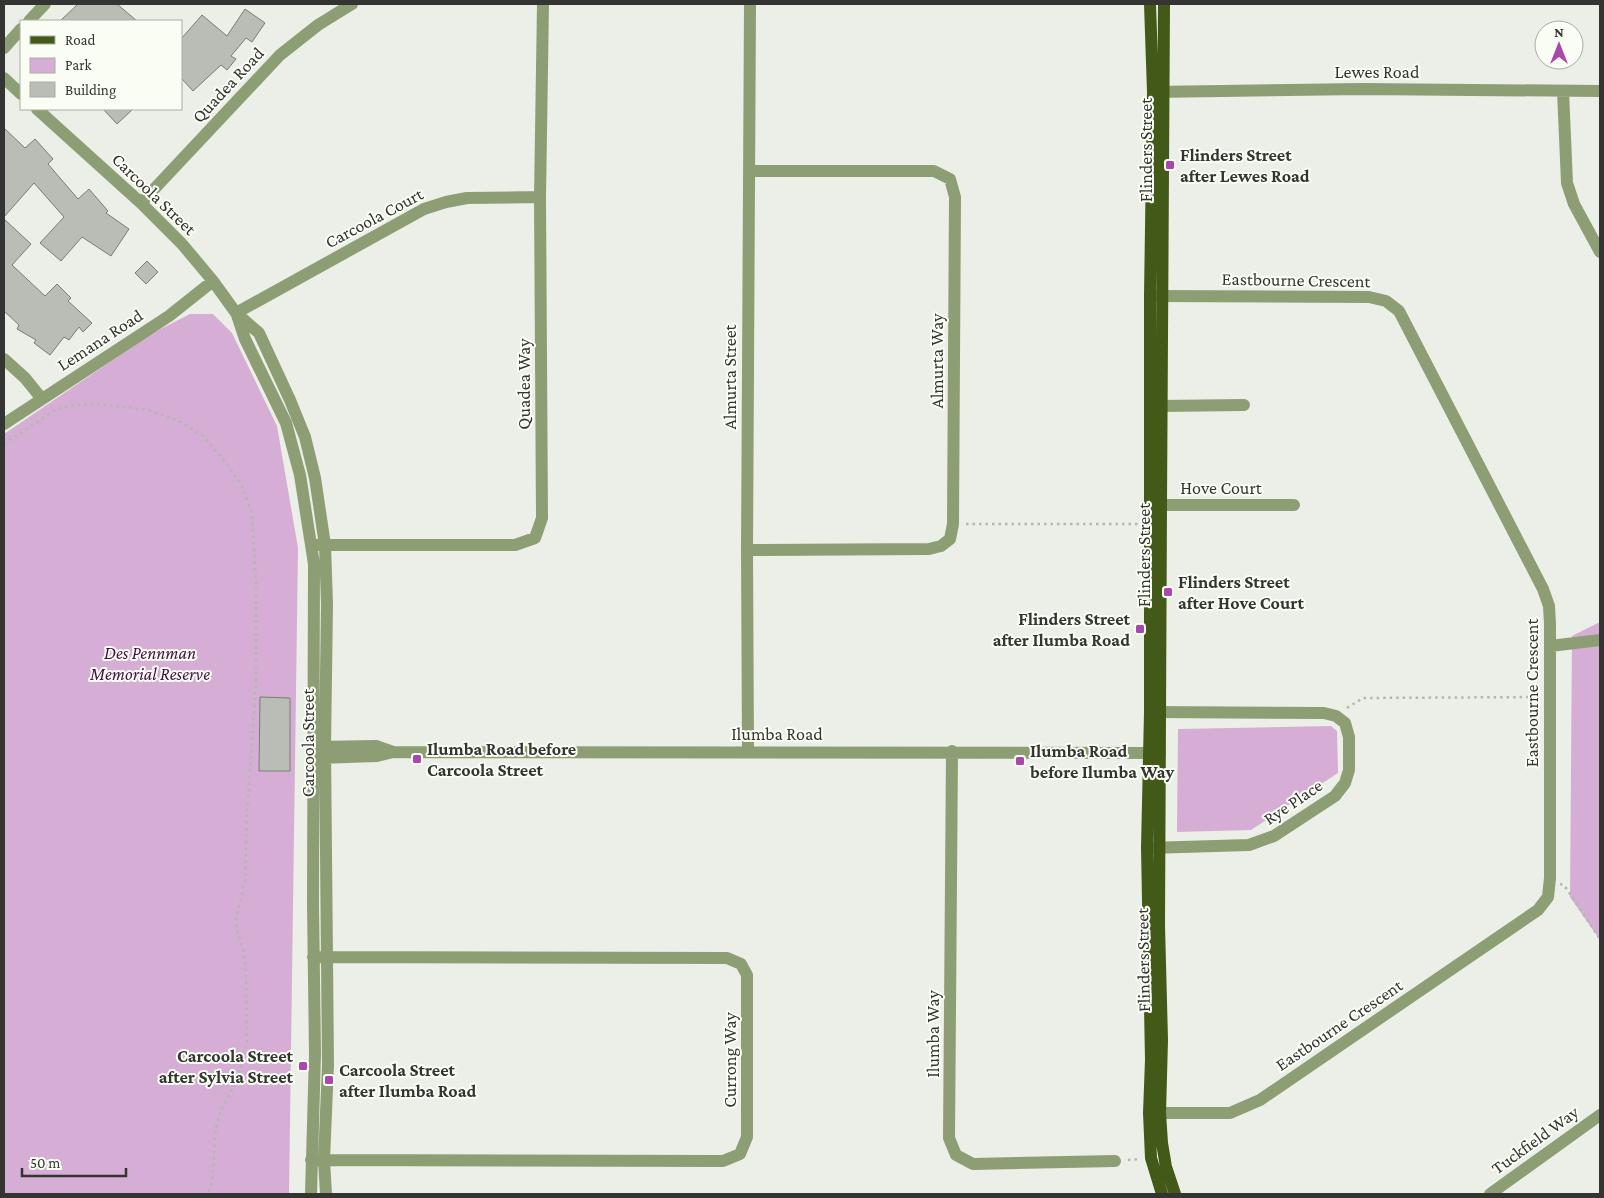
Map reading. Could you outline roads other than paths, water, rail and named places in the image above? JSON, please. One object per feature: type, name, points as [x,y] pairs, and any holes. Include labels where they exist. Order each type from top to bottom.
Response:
[{"type":"main road","name":"Flinders Street","points":[[1150,4],[1158,91]]},
{"type":"main road","name":"Flinders Street","points":[[1162,1194],[1151,1158],[1162,1040],[1154,848],[1158,91],[1164,4]]},
{"type":"main road","name":"Flinders Street","points":[[1155,505],[1161,406],[1156,296]]},
{"type":"main road","name":"Flinders Street","points":[[1154,1113],[1166,1167],[1175,1194]]},
{"type":"street","points":[[30,20],[45,4]]},
{"type":"street","name":"Quadea Road","points":[[141,203],[280,55],[318,25],[352,4]]},
{"type":"street","name":"Quadea Way","points":[[318,545],[514,545],[535,538],[542,518],[540,197],[542,4]]},
{"type":"street","name":"Almurta Street","points":[[748,751],[747,550],[750,4]]},
{"type":"street","points":[[4,48],[20,30]]},
{"type":"street","points":[[4,78],[20,93]]},
{"type":"street","name":"Lewes Road","points":[[1158,91],[1362,89],[1600,91]]},
{"type":"street","points":[[1563,91],[1567,183],[1574,204],[1600,252]]},
{"type":"street","name":"Carcoola Street","points":[[38,110],[141,203],[182,244],[214,281],[236,313],[259,333],[290,400],[305,438],[315,478],[318,545],[327,604],[319,753],[321,1054],[318,1160],[311,1194]]},
{"type":"street","name":"Almurta Way","points":[[747,550],[929,549],[940,546],[950,539],[953,524],[955,197],[950,179],[934,171],[749,171]]},
{"type":"street","name":"Carcoola Court","points":[[236,313],[424,209],[467,198],[540,197]]},
{"type":"street","name":"Lemana Road","points":[[4,424],[169,316],[214,281]]},
{"type":"street","name":"Eastbourne Crescent","points":[[1154,1113],[1230,1113],[1260,1100],[1538,910],[1548,897],[1549,883],[1550,696],[1548,606],[1544,589],[1399,311],[1386,301],[1368,296],[1156,296]]},
{"type":"street","points":[[4,359],[25,378],[42,399]]},
{"type":"street","points":[[1161,406],[1205,409],[1237,408]]},
{"type":"street","name":"Hove Court","points":[[1155,505],[1294,505]]},
{"type":"street","points":[[1550,646],[1600,640]]},
{"type":"street","name":"Rye Place","points":[[1154,848],[1249,845],[1262,842],[1335,796],[1345,783],[1349,770],[1349,736],[1345,724],[1336,716],[1324,713],[1155,712]]},
{"type":"street","name":"Ilumba Road","points":[[319,753],[377,756],[394,752],[952,751],[1155,753]]},
{"type":"street","name":"Ilumba Way","points":[[952,751],[949,1138],[956,1155],[973,1164],[1115,1161]]},
{"type":"street","name":"Currong Way","points":[[318,1160],[723,1161],[740,1154],[747,1137],[747,975],[741,964],[727,958],[320,957]]},
{"type":"street","name":"Tuckfield Way","points":[[1490,1194],[1600,1115]]},
{"type":"street","name":"Carcoola Street","points":[[318,1160],[326,1194]]},
{"type":"place","name":"Flinders Street after Lewes Road","points":[[1170,165]]},
{"type":"place","name":"Flinders Street after Hove Court","points":[[1168,592]]},
{"type":"place","name":"Flinders Street after Ilumba Road","points":[[1140,629]]},
{"type":"place","name":"Ilumba Road before Carcoola Street","points":[[417,759]]},
{"type":"place","name":"Ilumba Road before Ilumba Way","points":[[1020,761]]},
{"type":"place","name":"Carcoola Street after Sylvia Street","points":[[303,1066]]},
{"type":"place","name":"Carcoola Street after Ilumba Road","points":[[329,1080]]},
{"type":"park label","name":"Des Pennman Memorial Reserve","points":[[150,663]]}]
